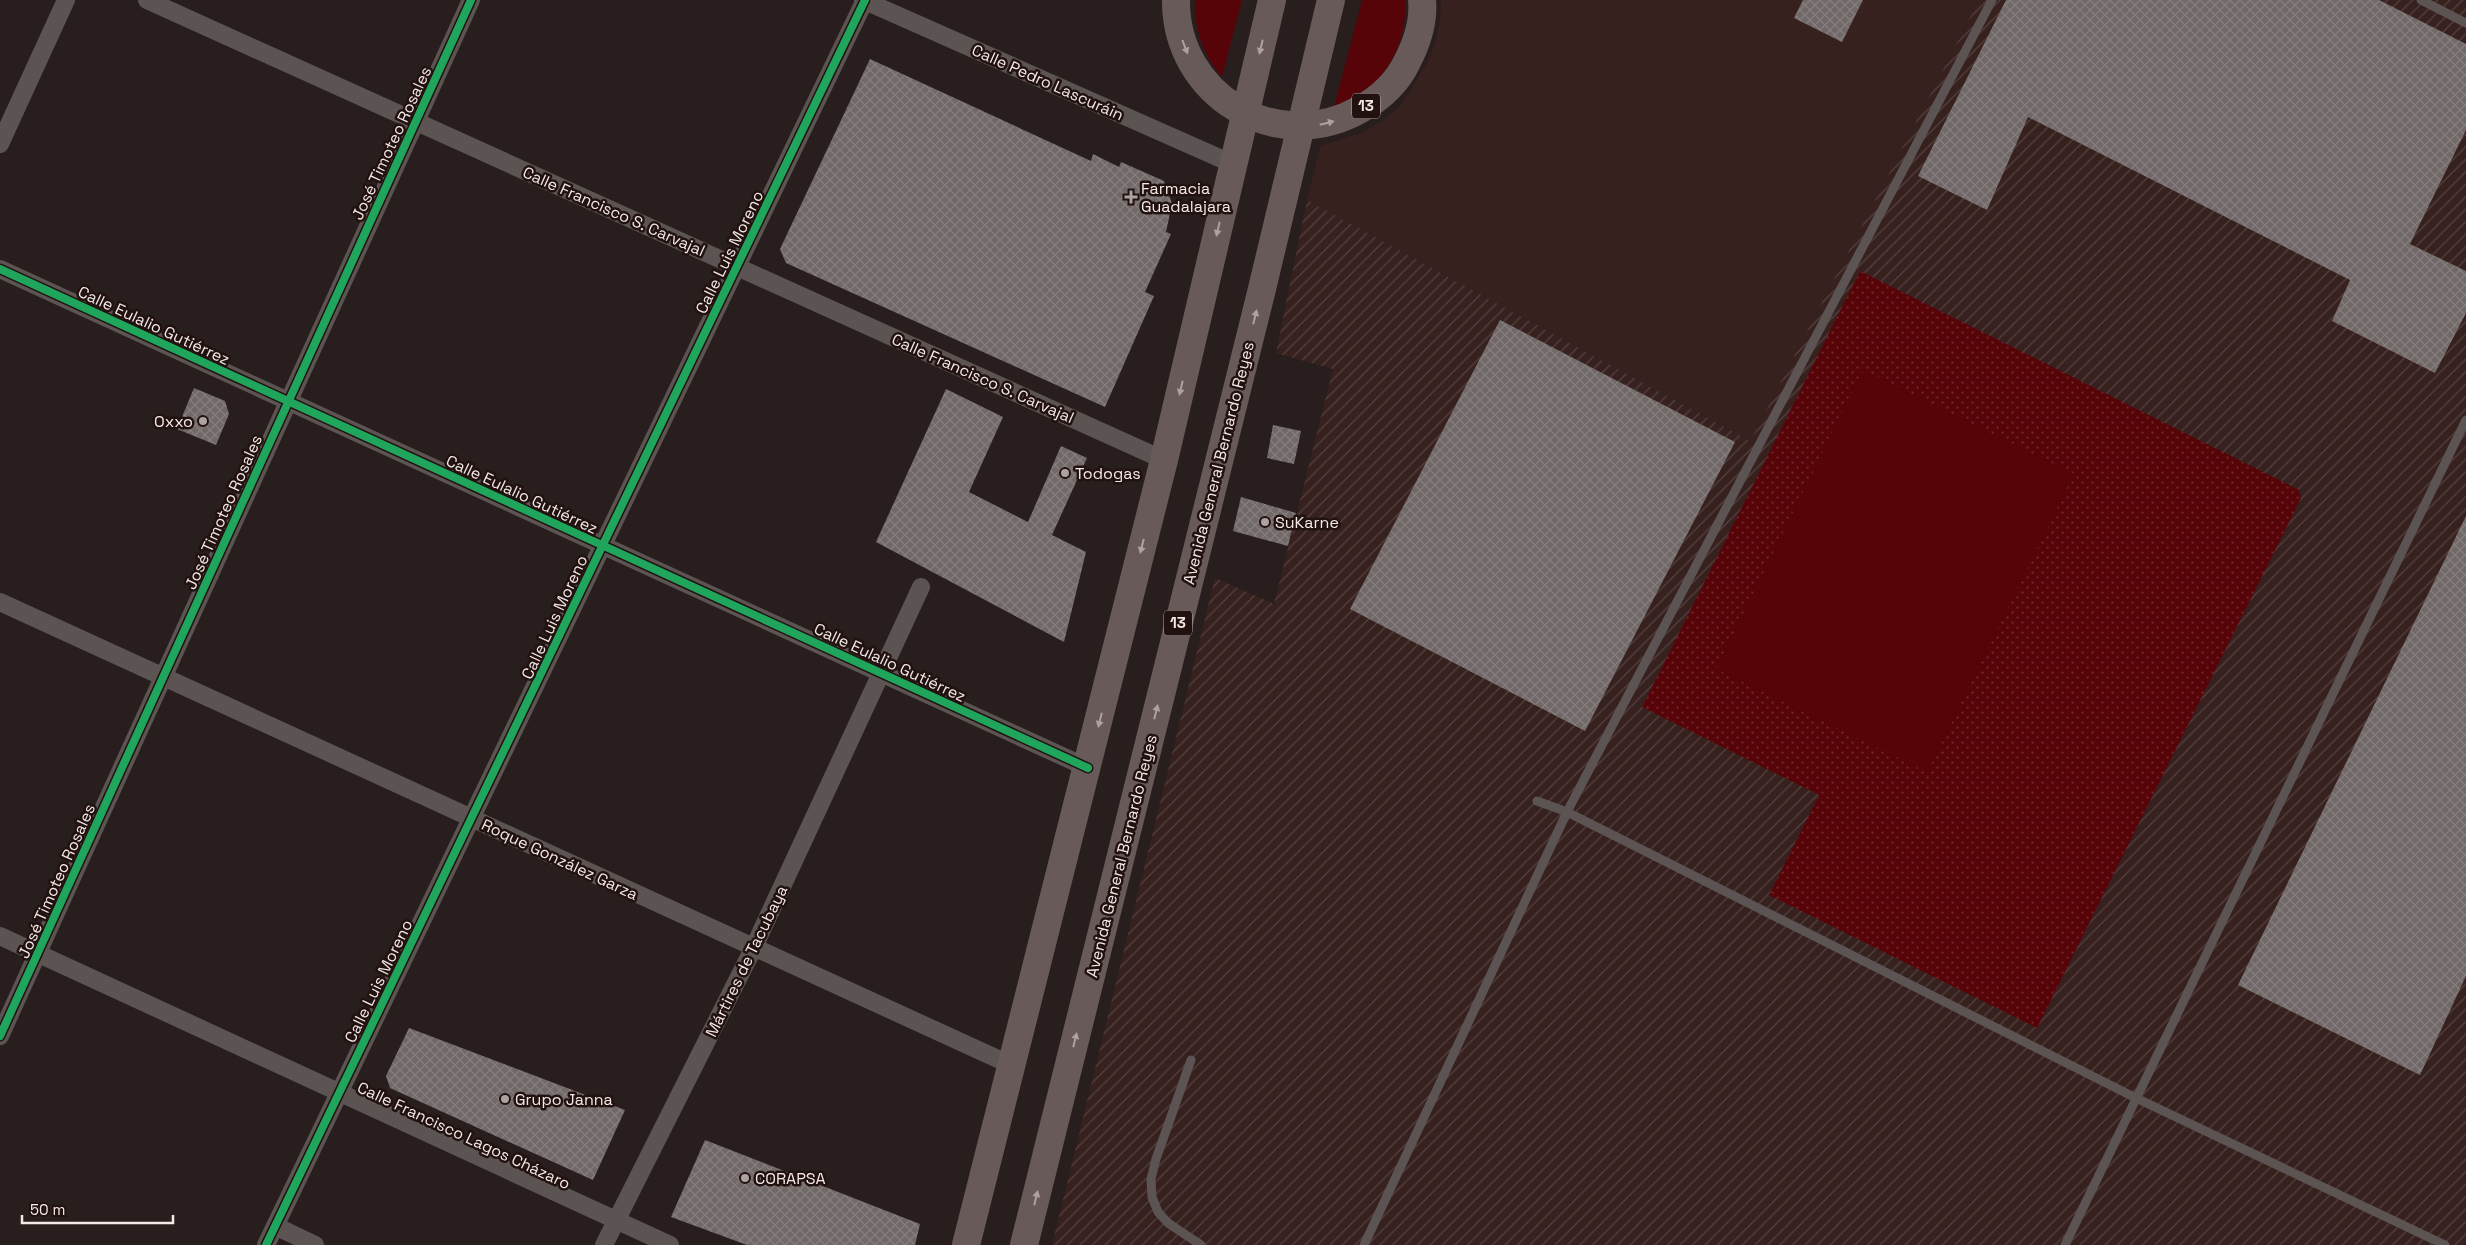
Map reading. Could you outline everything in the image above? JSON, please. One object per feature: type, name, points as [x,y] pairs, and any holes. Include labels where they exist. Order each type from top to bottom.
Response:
[{"type":"main road","name":"13","points":[[1176,0],[1176,14],[1184,48],[1200,76],[1216,94],[1245,114],[1272,123],[1299,127],[1320,125],[1345,118],[1372,103],[1387,90],[1404,70],[1412,53],[1420,32],[1422,0]]},
{"type":"main road","points":[[966,1245],[1088,768],[1164,460],[1272,0]]},
{"type":"main road","name":"Avenida General Bernardo Reyes","points":[[1024,1245],[1261,293],[1299,127],[1331,0]]},
{"type":"street","name":"Calle Francisco S. Carvajal","points":[[147,0],[1164,460]]},
{"type":"street","name":"José Timoteo Rosales","points":[[0,1036],[471,0]]},
{"type":"street","name":"Calle Pedro Lascuráin","points":[[864,0],[1233,164]]},
{"type":"street","name":"Calle Luis Moreno","points":[[266,1245],[473,819],[864,0]]},
{"type":"street","points":[[0,144],[63,1]]},
{"type":"street","name":"Calle Eulalio Gutiérrez","points":[[0,269],[1088,768]]},
{"type":"street","name":"Mártires de Tacubaya","points":[[604,1245],[754,948],[921,587]]},
{"type":"street","name":"Roque González Garza","points":[[0,602],[1011,1065]]},
{"type":"street","name":"Calle Francisco Lagos Cházaro","points":[[0,936],[670,1245]]},
{"type":"street","points":[[275,1226],[315,1245]]},
{"type":"lane","points":[[1364,1245],[1568,812],[1992,0]]},
{"type":"lane","points":[[2420,0],[2466,23]]},
{"type":"lane","points":[[2065,1245],[2466,420]]},
{"type":"lane","points":[[1537,801],[1568,812],[2136,1098],[2445,1245]]},
{"type":"lane","points":[[1191,1060],[1156,1159],[1151,1179],[1152,1197],[1158,1212],[1168,1223],[1201,1245]]},
{"type":"shaded area","points":[[1195,0],[1242,0],[1222,77],[1215,69],[1201,41],[1196,21]]},
{"type":"shaded area","points":[[1362,0],[1405,0],[1404,27],[1395,54],[1380,77],[1359,95],[1334,107]]},
{"type":"shaded area","points":[[1441,0],[1979,0],[1750,441],[1307,200],[1320,146],[1363,132],[1386,118],[1402,104],[1426,65],[1435,44],[1440,20]]},
{"type":"shaded area","points":[[1979,0],[2466,0],[2466,1245],[1052,1245],[1215,578],[1274,604],[1333,369],[1276,353],[1307,200],[1750,441]]},
{"type":"shaded area","points":[[1860,271],[2299,490],[2301,498],[2037,1028],[1769,895],[1819,795],[1642,707]]},
{"type":"shaded area","points":[[1863,370],[2074,474],[1927,772],[1716,669]]},
{"type":"building","points":[[1803,0],[1863,0],[1842,42],[1794,18]]},
{"type":"building","points":[[2006,0],[2379,0],[2466,44],[2466,130],[2410,244],[2466,271],[2466,313],[2435,373],[2332,321],[2350,280],[2028,117],[1987,210],[1918,176]]},
{"type":"building","points":[[870,59],[1091,161],[1093,154],[1119,167],[1121,162],[1164,181],[1172,204],[1166,232],[1171,234],[1145,292],[1154,296],[1105,407],[786,263],[780,249]]},
{"type":"building","points":[[1500,320],[1735,442],[1585,731],[1350,609]]},
{"type":"building","name":"Oxxo","points":[[194,388],[225,401],[229,414],[216,445],[177,429]]},
{"type":"building","points":[[946,389],[1003,417],[969,492],[1028,522],[1061,446],[1087,458],[1052,535],[1086,552],[1064,642],[876,542]]},
{"type":"building","points":[[1273,425],[1301,431],[1294,464],[1267,458]]},
{"type":"building","name":"SuKarne","points":[[1241,497],[1296,513],[1288,546],[1233,531]]},
{"type":"building","points":[[2466,516],[2466,976],[2420,1075],[2238,985]]},
{"type":"building","name":"Grupo Janna","points":[[409,1028],[625,1110],[593,1180],[390,1088],[386,1076]]},
{"type":"building","name":"CORAPSA","points":[[705,1140],[920,1224],[915,1245],[747,1245],[671,1217]]},
{"type":"cycle path","points":[[0,1036],[471,0]]},
{"type":"cycle path","points":[[266,1245],[865,0]]},
{"type":"cycle path","points":[[0,269],[1088,768]]},
{"type":"place","name":"Farmacia Guadalajara","points":[[1131,197]]},
{"type":"place","name":"Oxxo","points":[[203,421]]},
{"type":"place","name":"Todogas","points":[[1065,473]]},
{"type":"place","name":"SuKarne","points":[[1265,522]]},
{"type":"place","name":"Grupo Janna","points":[[505,1099]]},
{"type":"place","name":"CORAPSA","points":[[745,1178]]}]
